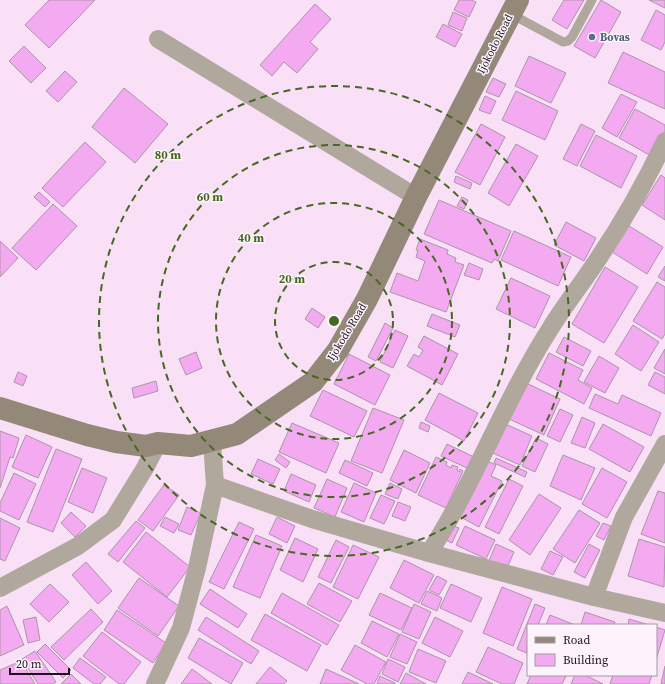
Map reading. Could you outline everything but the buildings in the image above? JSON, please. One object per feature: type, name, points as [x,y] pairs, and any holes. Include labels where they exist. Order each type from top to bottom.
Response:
[{"type":"main road","name":"Ijokodo Road","points":[[0,408],[87,435],[116,442],[146,446],[158,443],[191,446],[212,442],[237,434],[313,382],[338,350],[367,299],[416,197],[515,7]]},
{"type":"street","points":[[158,39],[416,197]]},
{"type":"street","points":[[429,553],[443,532],[507,406],[549,330],[597,260],[654,165],[665,141]]},
{"type":"street","points":[[155,684],[181,628],[197,568],[214,485],[212,442]]},
{"type":"street","points":[[0,588],[78,546],[113,520],[141,475],[158,443]]},
{"type":"street","points":[[594,597],[624,517],[665,444]]},
{"type":"street","points":[[214,485],[312,520],[594,597],[665,613]]},
{"type":"lane","points":[[515,7],[563,42],[568,41],[572,37],[592,0]]},
{"type":"place","name":"Bovas","points":[[592,37]]}]
